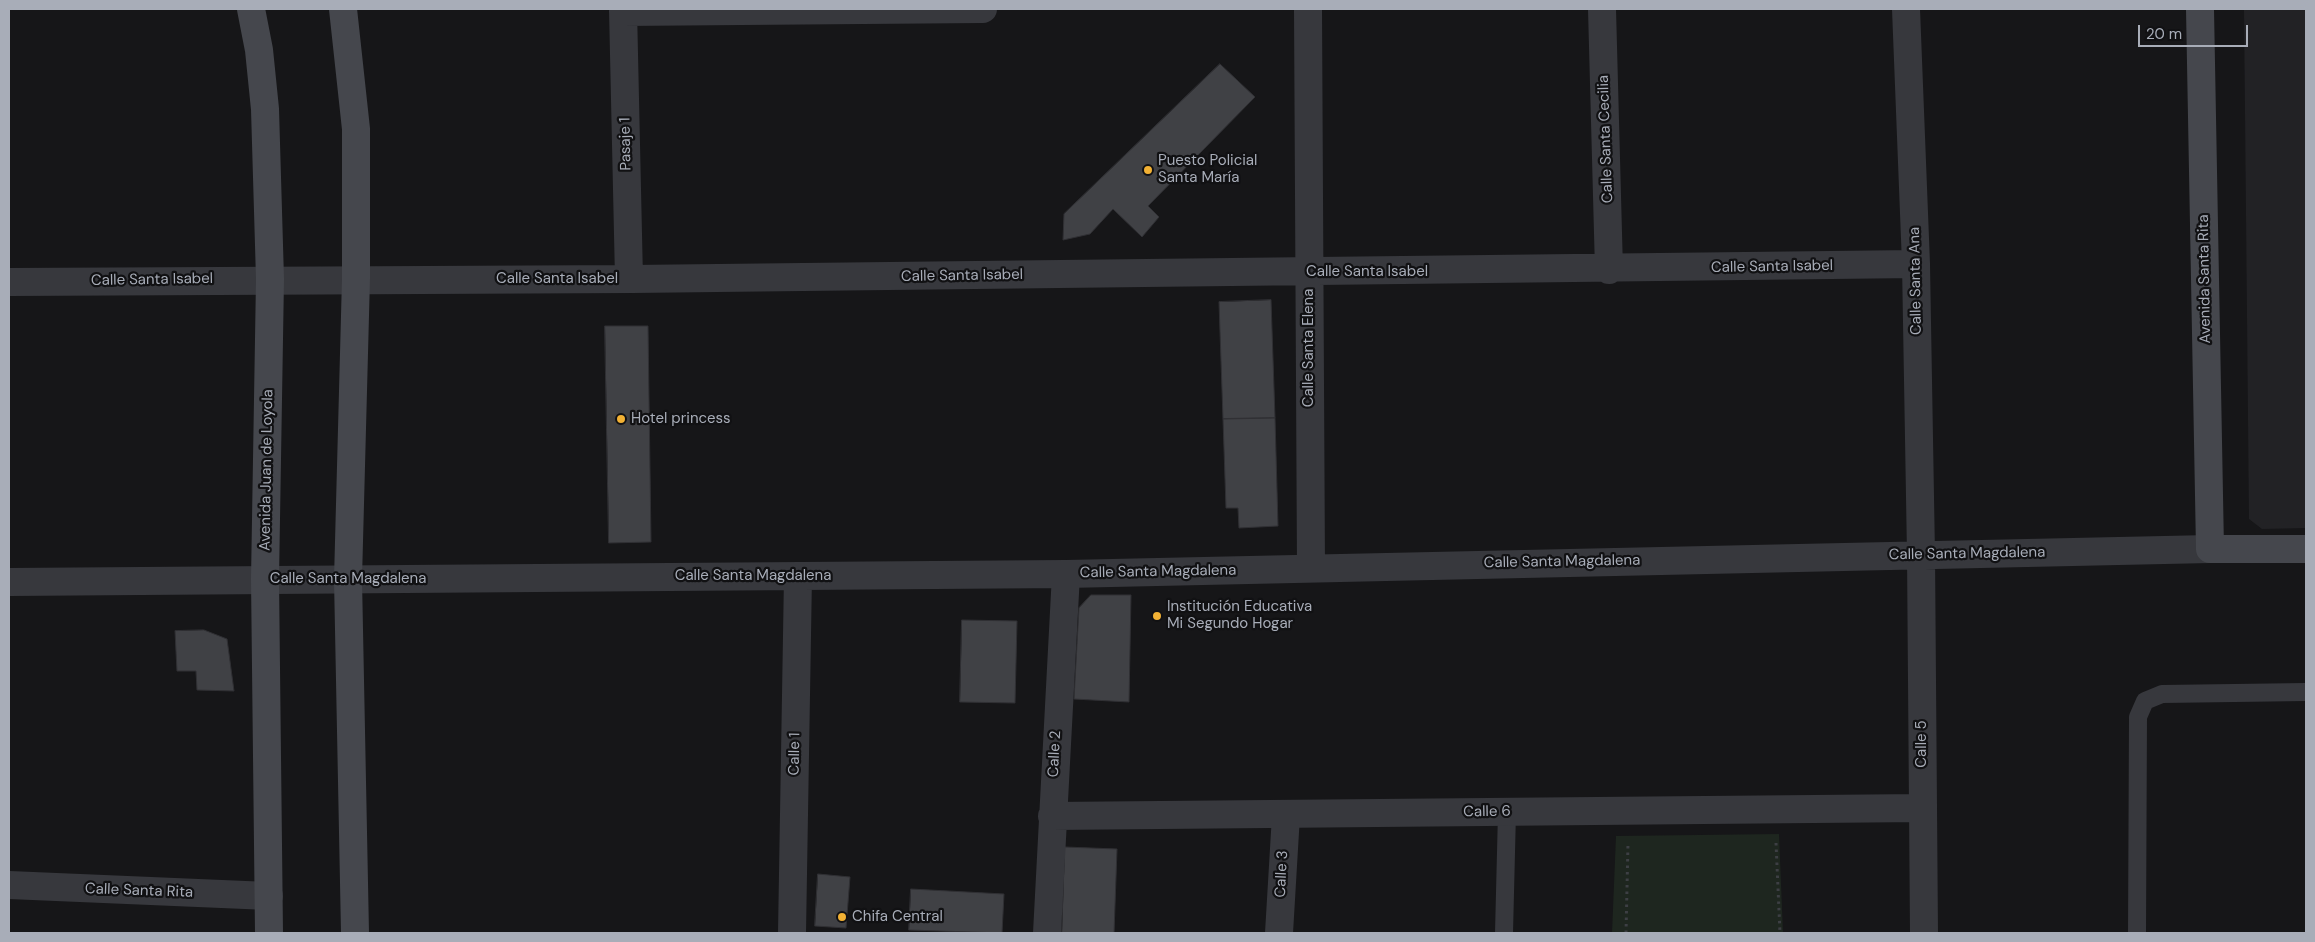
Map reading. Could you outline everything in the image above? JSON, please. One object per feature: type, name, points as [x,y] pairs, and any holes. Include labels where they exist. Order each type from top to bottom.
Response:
[{"type":"street","name":"Avenida Juan de Loyola","points":[[251,9],[259,50],[265,108],[270,279],[265,579],[269,933]]},
{"type":"street","points":[[343,9],[356,128],[356,278],[348,579],[355,933]]},
{"type":"street","points":[[623,10],[983,9]]},
{"type":"street","name":"Calle Santa Elena","points":[[1308,9],[1311,568]]},
{"type":"street","name":"Calle Santa Cecilia","points":[[1602,9],[1610,270]]},
{"type":"street","name":"Calle Santa Ana","points":[[1906,9],[1916,264],[1921,554]]},
{"type":"street","name":"Avenida Santa Rita","points":[[2200,9],[2210,549]]},
{"type":"street","name":"Pasaje 1","points":[[623,10],[629,279]]},
{"type":"street","name":"Calle Santa Isabel","points":[[9,282],[356,278],[629,279],[1610,270],[1916,264]]},
{"type":"street","name":"Calle Santa Magdalena","points":[[9,582],[1066,574],[1921,554],[2306,549]]},
{"type":"street","name":"Calle 5","points":[[1921,554],[1924,933]]},
{"type":"street","name":"Calle 2","points":[[1046,933],[1066,574]]},
{"type":"street","name":"Calle 1","points":[[792,933],[798,576]]},
{"type":"street","name":"Calle 6","points":[[1052,816],[1922,808]]},
{"type":"street","name":"Calle 3","points":[[1279,933],[1286,815]]},
{"type":"street","name":"Calle Santa Rita","points":[[9,885],[269,896]]},
{"type":"lane","points":[[2137,933],[2138,717],[2145,701],[2162,694],[2306,692]]},
{"type":"lane","points":[[1504,933],[1508,812]]},
{"type":"path","points":[[1775,809],[1780,933]]},
{"type":"path","points":[[1626,933],[1628,810]]},
{"type":"shaded area","points":[[2244,9],[2306,9],[2306,528],[2262,529],[2249,519]]},
{"type":"shaded area","points":[[1779,834],[1783,933],[1612,933],[1616,836]]},
{"type":"building","points":[[1220,64],[1255,97],[1148,206],[1159,217],[1142,237],[1113,209],[1090,234],[1063,240],[1064,214]]},
{"type":"building","points":[[1271,300],[1275,418],[1223,419],[1219,302]]},
{"type":"building","points":[[605,326],[648,326],[651,542],[609,543]]},
{"type":"building","points":[[1275,418],[1278,526],[1239,528],[1238,508],[1226,508],[1223,419]]},
{"type":"building","points":[[1091,595],[1131,595],[1129,702],[1074,699],[1079,608]]},
{"type":"building","points":[[962,620],[1017,621],[1015,703],[960,702]]},
{"type":"building","points":[[204,630],[227,639],[234,691],[197,690],[196,671],[177,671],[175,631]]},
{"type":"building","points":[[1065,847],[1117,849],[1114,933],[1062,933]]},
{"type":"building","points":[[818,874],[850,877],[846,928],[815,926]]},
{"type":"building","points":[[911,889],[1004,894],[1002,933],[909,930]]},
{"type":"place","name":"Puesto Policial Santa María","points":[[1148,170]]},
{"type":"place","name":"Hotel princess","points":[[621,419]]},
{"type":"place","name":"Institución Educativa Mi Segundo Hogar","points":[[1157,616]]},
{"type":"place","name":"Chifa Central","points":[[842,917]]}]
